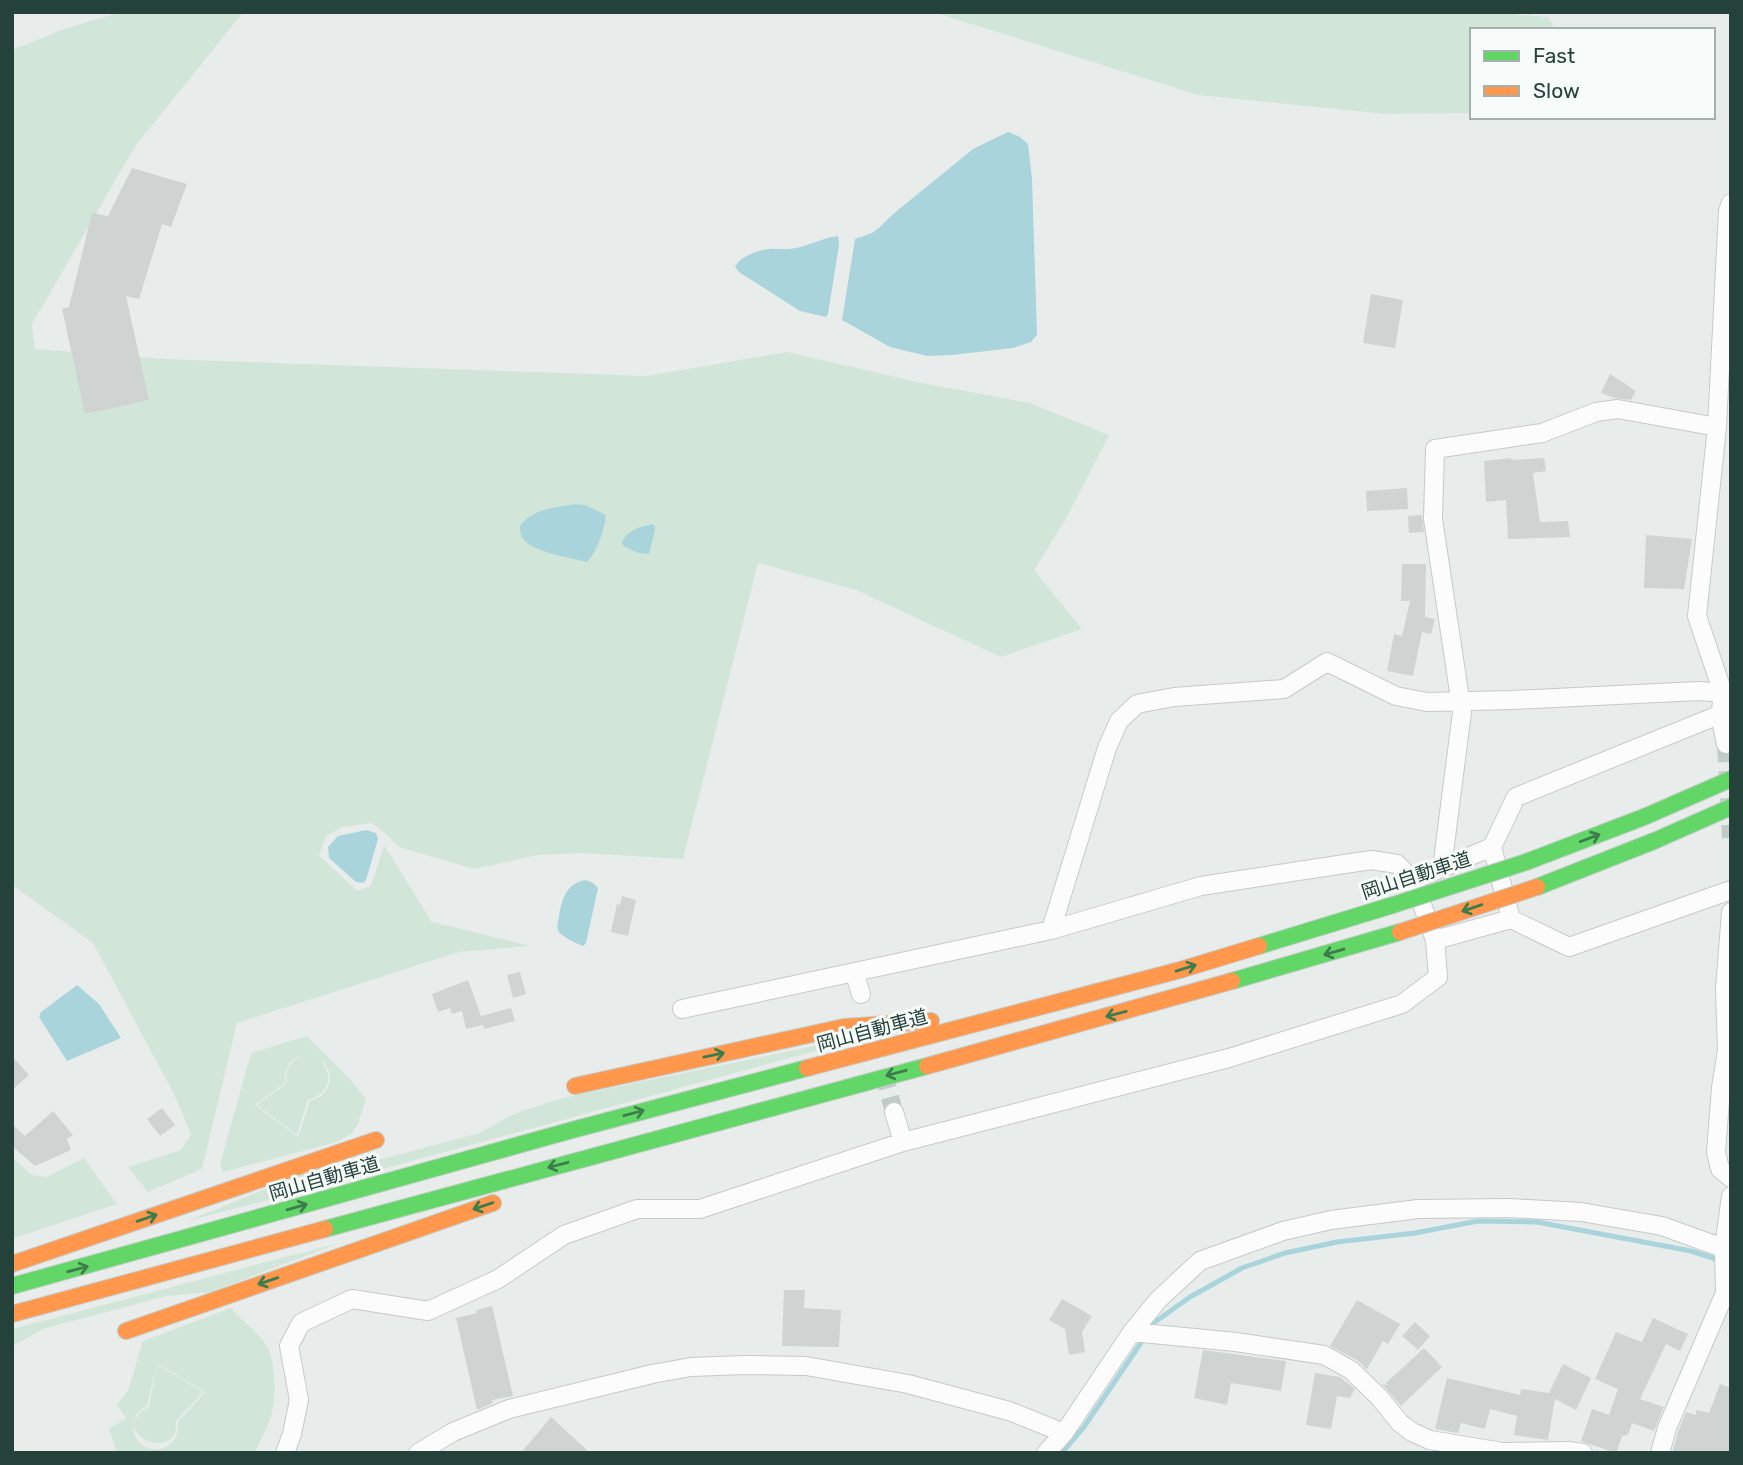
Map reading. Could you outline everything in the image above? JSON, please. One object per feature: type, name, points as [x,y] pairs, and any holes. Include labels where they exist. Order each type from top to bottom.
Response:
[{"type":"highway","name":"岡山自動車道","points":[[12,1286],[576,1129],[1180,970],[1526,862],[1644,817],[1731,779]]},
{"type":"highway","points":[[12,1314],[1183,996],[1400,933],[1537,887],[1731,807]]},
{"type":"highway","points":[[575,1086],[844,1027],[1006,1016]]},
{"type":"highway","points":[[539,1187],[803,1099]]},
{"type":"highway","points":[[12,1264],[376,1140]]},
{"type":"highway","points":[[126,1331],[512,1196]]},
{"type":"street","points":[[1726,744],[1723,693],[1697,617],[1717,427],[1728,211],[1731,203]]},
{"type":"street","points":[[1442,868],[1462,712],[1433,519],[1435,449],[1542,433],[1596,412],[1618,409],[1717,427]]},
{"type":"street","points":[[1051,930],[1107,748],[1119,721],[1137,704],[1174,697],[1284,689],[1327,662],[1396,696],[1427,702],[1699,691],[1723,693]]},
{"type":"street","points":[[1511,919],[1492,847],[1516,797],[1726,712]]},
{"type":"street","points":[[1413,880],[1492,847]]},
{"type":"street","points":[[285,1453],[299,1400],[289,1346],[301,1323],[352,1299],[428,1311],[498,1279],[564,1235],[637,1209],[700,1209],[903,1142],[1229,1058],[1402,1004],[1438,977],[1434,940],[1413,880],[1397,864],[1371,860],[1201,887],[1051,930],[682,1009]]},
{"type":"street","points":[[1434,940],[1511,919],[1569,947],[1731,890]]},
{"type":"street","points":[[1731,912],[1725,989],[1727,1050],[1716,1152],[1720,1169],[1731,1178]]},
{"type":"street","points":[[854,972],[861,993]]},
{"type":"street","points":[[894,1112],[903,1142]]},
{"type":"street","points":[[1660,1453],[1667,1428],[1725,1293],[1731,1196]]},
{"type":"street","points":[[1046,1453],[1143,1333],[1158,1300],[1200,1261],[1283,1231],[1331,1220],[1418,1209],[1508,1208],[1581,1212],[1662,1226],[1726,1256]]},
{"type":"street","points":[[1143,1333],[1236,1342],[1324,1355],[1351,1370],[1400,1423],[1430,1440],[1502,1452],[1583,1453]]},
{"type":"street","points":[[418,1453],[453,1432],[509,1409],[652,1374],[691,1367],[744,1364],[806,1367],[908,1384],[1009,1411],[1064,1433]]},
{"type":"green space","points":[[121,12],[238,12],[241,15],[136,145],[32,324],[35,349],[165,359],[647,376],[787,352],[922,383],[1030,403],[1109,435],[1067,517],[1034,570],[1082,629],[1001,657],[856,590],[758,563],[683,859],[582,853],[538,855],[474,869],[399,847],[372,823],[343,827],[326,836],[319,855],[357,891],[371,886],[384,845],[432,922],[530,946],[459,952],[237,1023],[202,1169],[148,1192],[128,1167],[181,1150],[191,1134],[175,1096],[93,943],[12,885],[12,50],[67,28]]},
{"type":"green space","points":[[933,12],[1487,12],[1548,17],[1554,28],[1470,28],[1470,113],[1385,114],[1198,95]]},
{"type":"green space","points":[[892,1030],[187,1221],[317,1168],[359,1165],[480,1133],[524,1110],[567,1097]]},
{"type":"green space","points":[[307,1036],[366,1099],[358,1124],[352,1133],[337,1142],[223,1172],[220,1164],[251,1053]],"holes":[[[300,1057],[288,1068],[286,1084],[257,1105],[297,1135],[308,1100],[320,1094],[327,1085],[328,1074],[323,1061],[330,1073],[329,1085],[322,1095],[310,1101],[298,1137],[255,1105],[285,1083],[285,1075],[288,1067],[292,1060]]]},
{"type":"green space","points":[[12,1157],[32,1175],[47,1177],[84,1158],[117,1204],[12,1239]]},
{"type":"green space","points":[[339,1243],[211,1292],[166,1296],[43,1329],[12,1346],[12,1329]]},
{"type":"green space","points":[[231,1308],[251,1328],[265,1343],[270,1354],[275,1386],[270,1418],[254,1453],[117,1453],[109,1429],[126,1418],[117,1404],[128,1391],[143,1341]],"holes":[[[157,1363],[205,1392],[178,1422],[177,1435],[172,1443],[155,1449],[139,1442],[134,1434],[135,1420],[138,1413],[147,1406]]]},
{"type":"green space","points":[[157,1364],[203,1392],[176,1421],[174,1434],[167,1441],[157,1443],[138,1435],[134,1427],[137,1417],[149,1407]]},
{"type":"water","points":[[1008,132],[1028,144],[1032,178],[1037,335],[1031,342],[1013,348],[927,356],[890,347],[842,320],[855,239],[879,228],[973,149]]},
{"type":"water","points":[[838,236],[839,245],[826,317],[800,311],[735,267],[745,257],[759,251],[796,248]]},
{"type":"water","points":[[575,504],[585,505],[606,515],[600,540],[587,562],[555,555],[532,546],[523,539],[520,526],[525,520],[545,510]]},
{"type":"water","points":[[652,524],[655,530],[649,554],[638,553],[623,546],[622,541],[628,534]]},
{"type":"water","points":[[366,830],[376,833],[378,839],[363,883],[356,882],[329,858],[328,847],[338,836]]},
{"type":"water","points":[[586,880],[598,888],[586,943],[583,946],[561,934],[558,924],[569,888]]},
{"type":"water","points":[[77,985],[99,1004],[121,1038],[67,1061],[39,1017],[41,1012]]},
{"type":"building","points":[[132,168],[187,184],[171,227],[162,224],[139,299],[126,296],[149,400],[85,414],[62,309],[69,307],[92,213],[108,216]]},
{"type":"building","points":[[1371,294],[1403,300],[1395,348],[1363,343]]},
{"type":"building","points":[[1610,374],[1636,391],[1631,400],[1601,393]]},
{"type":"building","points":[[1544,458],[1546,471],[1533,473],[1540,522],[1568,521],[1570,537],[1508,539],[1506,500],[1486,502],[1484,461]]},
{"type":"building","points":[[1407,488],[1408,509],[1367,511],[1366,491]]},
{"type":"building","points":[[1422,515],[1424,532],[1409,533],[1408,516]]},
{"type":"building","points":[[1646,535],[1692,539],[1684,589],[1644,588]]},
{"type":"building","points":[[1402,564],[1426,564],[1425,617],[1435,619],[1431,634],[1422,632],[1413,676],[1387,671],[1394,634],[1402,636],[1410,601],[1401,601]]},
{"type":"building","points":[[622,896],[636,900],[628,936],[611,932],[617,904],[620,905]]},
{"type":"building","points":[[520,972],[526,994],[513,998],[507,975]]},
{"type":"building","points":[[468,980],[481,1016],[511,1008],[515,1021],[484,1029],[483,1025],[466,1029],[462,1011],[452,1014],[450,1008],[438,1012],[432,994]]},
{"type":"building","points":[[12,1056],[29,1075],[12,1090]]},
{"type":"building","points":[[162,1108],[175,1125],[160,1136],[147,1119]]},
{"type":"building","points":[[53,1111],[73,1135],[67,1139],[71,1150],[35,1166],[12,1146],[12,1124],[25,1136]]},
{"type":"building","points":[[784,1290],[805,1290],[804,1308],[841,1310],[839,1347],[782,1346]]},
{"type":"building","points":[[1062,1299],[1092,1316],[1082,1332],[1085,1352],[1069,1355],[1065,1329],[1049,1320]]},
{"type":"building","points":[[1357,1300],[1400,1324],[1388,1344],[1383,1341],[1367,1369],[1357,1360],[1330,1346]]},
{"type":"building","points":[[492,1306],[513,1396],[492,1400],[493,1403],[477,1410],[456,1318]]},
{"type":"building","points":[[1653,1318],[1688,1334],[1680,1351],[1666,1344],[1640,1399],[1664,1407],[1654,1431],[1632,1423],[1628,1435],[1622,1436],[1616,1453],[1581,1441],[1592,1409],[1609,1415],[1618,1389],[1595,1379],[1616,1332],[1642,1342]]},
{"type":"building","points":[[1415,1322],[1430,1336],[1418,1350],[1402,1336]]},
{"type":"building","points":[[1424,1348],[1442,1367],[1401,1406],[1382,1384],[1389,1385],[1386,1383]]},
{"type":"building","points":[[1203,1350],[1286,1361],[1281,1391],[1231,1383],[1227,1405],[1194,1398]]},
{"type":"building","points":[[1563,1364],[1591,1378],[1576,1410],[1555,1399],[1548,1440],[1514,1435],[1517,1416],[1490,1409],[1485,1429],[1461,1423],[1458,1433],[1435,1429],[1447,1378],[1520,1395],[1521,1389],[1549,1393]]},
{"type":"building","points":[[1315,1373],[1340,1377],[1355,1389],[1350,1398],[1337,1396],[1331,1429],[1306,1425]]},
{"type":"building","points":[[1720,1384],[1731,1388],[1731,1453],[1672,1453],[1686,1412],[1696,1415],[1696,1410],[1709,1413]]},
{"type":"building","points":[[551,1417],[590,1453],[521,1453]]},
{"type":"waterway","points":[[1062,1453],[1084,1427],[1155,1322],[1190,1297],[1242,1268],[1285,1253],[1337,1242],[1415,1233],[1478,1221],[1537,1222],[1691,1251],[1722,1261]]},
{"type":"tunnel","points":[[1726,744],[1731,838]]},
{"type":"tunnel","points":[[883,1071],[894,1112]]},
{"type":"traffic: fast","points":[[1526,862],[1644,817],[1731,779]]},
{"type":"traffic: fast","points":[[1537,887],[1731,807]]},
{"type":"traffic: fast","points":[[1393,905],[1526,862]]},
{"type":"traffic: fast","points":[[1259,946],[1393,905]]},
{"type":"traffic: fast","points":[[1232,981],[1400,932]]},
{"type":"traffic: fast","points":[[325,1229],[927,1066]]},
{"type":"traffic: fast","points":[[12,1286],[576,1129],[807,1068]]},
{"type":"traffic: slow","points":[[1400,932],[1537,887]]},
{"type":"traffic: slow","points":[[807,1068],[1180,970],[1259,946]]},
{"type":"traffic: slow","points":[[927,1066],[1232,981]]},
{"type":"traffic: slow","points":[[575,1086],[844,1027],[931,1021]]},
{"type":"traffic: slow","points":[[12,1264],[376,1140]]},
{"type":"traffic: slow","points":[[126,1331],[493,1203]]},
{"type":"traffic: slow","points":[[12,1314],[325,1229]]}]
